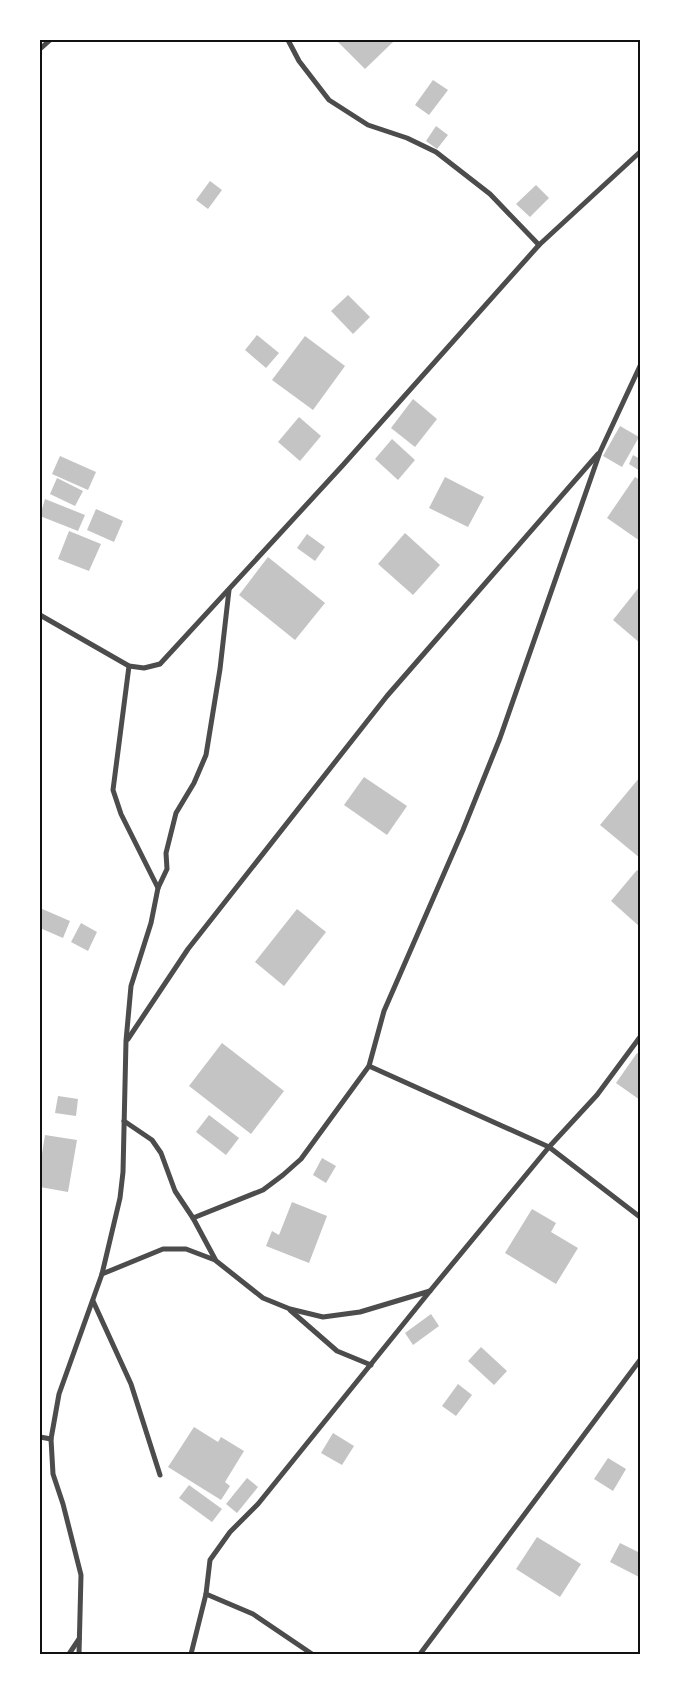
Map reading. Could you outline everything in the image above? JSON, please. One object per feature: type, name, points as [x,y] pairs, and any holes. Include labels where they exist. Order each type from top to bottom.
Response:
[{"type":"street","points":[[40,50],[50,40]]},
{"type":"street","points":[[288,40],[299,61],[329,100],[368,125],[407,138],[436,152],[490,194],[539,246]]},
{"type":"street","points":[[40,615],[130,666],[144,668],[160,664],[344,465],[539,246],[640,152]]},
{"type":"street","points":[[193,1218],[263,1190],[283,1175],[301,1159],[369,1066],[384,1010],[459,839],[500,738],[600,452],[640,366]]},
{"type":"street","points":[[126,1041],[188,949],[387,696],[600,452]]},
{"type":"street","points":[[79,1654],[81,1575],[63,1504],[53,1474],[51,1440],[59,1394],[102,1274],[120,1198],[126,1041],[131,986],[151,923],[158,888],[166,869],[166,853],[176,812],[194,783],[206,755],[220,669],[229,590]]},
{"type":"street","points":[[130,666],[113,790],[121,814],[158,888]]},
{"type":"street","points":[[191,1654],[206,1594],[210,1560],[230,1532],[258,1504],[549,1147],[596,1095],[640,1037]]},
{"type":"street","points":[[369,1066],[549,1147],[640,1217]]},
{"type":"street","points":[[124,1121],[152,1140],[157,1146],[175,1191],[193,1218],[215,1260]]},
{"type":"street","points":[[102,1274],[163,1250],[186,1249],[215,1260],[263,1298],[290,1309],[323,1317],[360,1312],[430,1291]]},
{"type":"street","points":[[93,1301],[131,1384],[160,1475]]},
{"type":"street","points":[[290,1309],[337,1351],[372,1365]]},
{"type":"street","points":[[420,1654],[640,1360]]},
{"type":"street","points":[[40,1437],[51,1440]]},
{"type":"street","points":[[206,1594],[253,1614],[312,1654]]},
{"type":"street","points":[[69,1654],[79,1638]]},
{"type":"building","points":[[336,40],[391,40],[393,42],[365,69]]},
{"type":"building","points":[[433,80],[448,90],[429,115],[415,105]]},
{"type":"building","points":[[436,126],[448,135],[437,149],[426,141]]},
{"type":"building","points":[[210,181],[222,190],[208,209],[196,200]]},
{"type":"building","points":[[536,185],[549,198],[530,217],[516,204]]},
{"type":"building","points":[[348,295],[370,317],[353,334],[331,311]]},
{"type":"building","points":[[257,335],[279,353],[266,368],[245,350]]},
{"type":"building","points":[[305,336],[345,366],[313,410],[272,380]]},
{"type":"building","points":[[413,399],[437,419],[415,447],[391,428]]},
{"type":"building","points":[[299,417],[321,436],[300,461],[278,442]]},
{"type":"building","points":[[620,426],[639,437],[622,467],[603,456]]},
{"type":"building","points":[[392,439],[415,460],[398,480],[375,459]]},
{"type":"building","points":[[633,455],[640,459],[640,471],[629,464]]},
{"type":"building","points":[[60,456],[96,472],[88,490],[52,474]]},
{"type":"building","points":[[445,477],[484,497],[468,527],[429,508]]},
{"type":"building","points":[[635,477],[640,480],[640,541],[607,518]]},
{"type":"building","points":[[57,478],[83,491],[75,506],[50,494]]},
{"type":"building","points":[[45,499],[85,515],[78,531],[40,516]]},
{"type":"building","points":[[96,509],[123,521],[114,542],[87,530]]},
{"type":"building","points":[[69,531],[101,544],[89,571],[58,559]]},
{"type":"building","points":[[405,533],[440,565],[413,595],[378,564]]},
{"type":"building","points":[[307,534],[325,547],[315,561],[297,548]]},
{"type":"building","points":[[268,557],[325,603],[295,640],[239,595]]},
{"type":"building","points":[[640,586],[640,643],[613,620]]},
{"type":"building","points":[[364,777],[407,806],[387,835],[344,805]]},
{"type":"building","points":[[640,777],[640,858],[600,825]]},
{"type":"building","points":[[637,870],[640,873],[640,927],[611,901]]},
{"type":"building","points":[[40,908],[70,921],[63,938],[40,928]]},
{"type":"building","points":[[297,909],[326,932],[284,986],[255,962]]},
{"type":"building","points":[[81,923],[97,932],[88,951],[71,942]]},
{"type":"building","points":[[222,1043],[284,1091],[251,1134],[189,1086]]},
{"type":"building","points":[[637,1053],[640,1055],[640,1100],[616,1083]]},
{"type":"building","points":[[58,1096],[78,1099],[76,1116],[55,1113]]},
{"type":"building","points":[[209,1115],[239,1138],[226,1155],[196,1132]]},
{"type":"building","points":[[45,1135],[77,1140],[68,1192],[40,1187],[40,1166]]},
{"type":"building","points":[[322,1158],[336,1166],[326,1183],[313,1175]]},
{"type":"building","points":[[292,1202],[327,1216],[309,1263],[266,1246],[272,1231],[279,1235]]},
{"type":"building","points":[[532,1209],[556,1223],[551,1232],[578,1248],[556,1284],[505,1253]]},
{"type":"building","points":[[431,1314],[439,1326],[413,1345],[405,1333]]},
{"type":"building","points":[[481,1347],[507,1371],[494,1385],[468,1361]]},
{"type":"building","points":[[458,1384],[472,1395],[456,1416],[442,1406]]},
{"type":"building","points":[[194,1427],[218,1442],[221,1437],[244,1451],[225,1482],[230,1486],[221,1500],[168,1467]]},
{"type":"building","points":[[333,1433],[354,1446],[342,1465],[321,1453]]},
{"type":"building","points":[[608,1458],[626,1469],[613,1491],[594,1479]]},
{"type":"building","points":[[247,1478],[258,1487],[237,1513],[226,1504]]},
{"type":"building","points":[[189,1485],[222,1509],[212,1522],[179,1498]]},
{"type":"building","points":[[537,1537],[581,1564],[560,1597],[516,1569]]},
{"type":"building","points":[[620,1543],[640,1553],[639,1577],[610,1562]]}]
